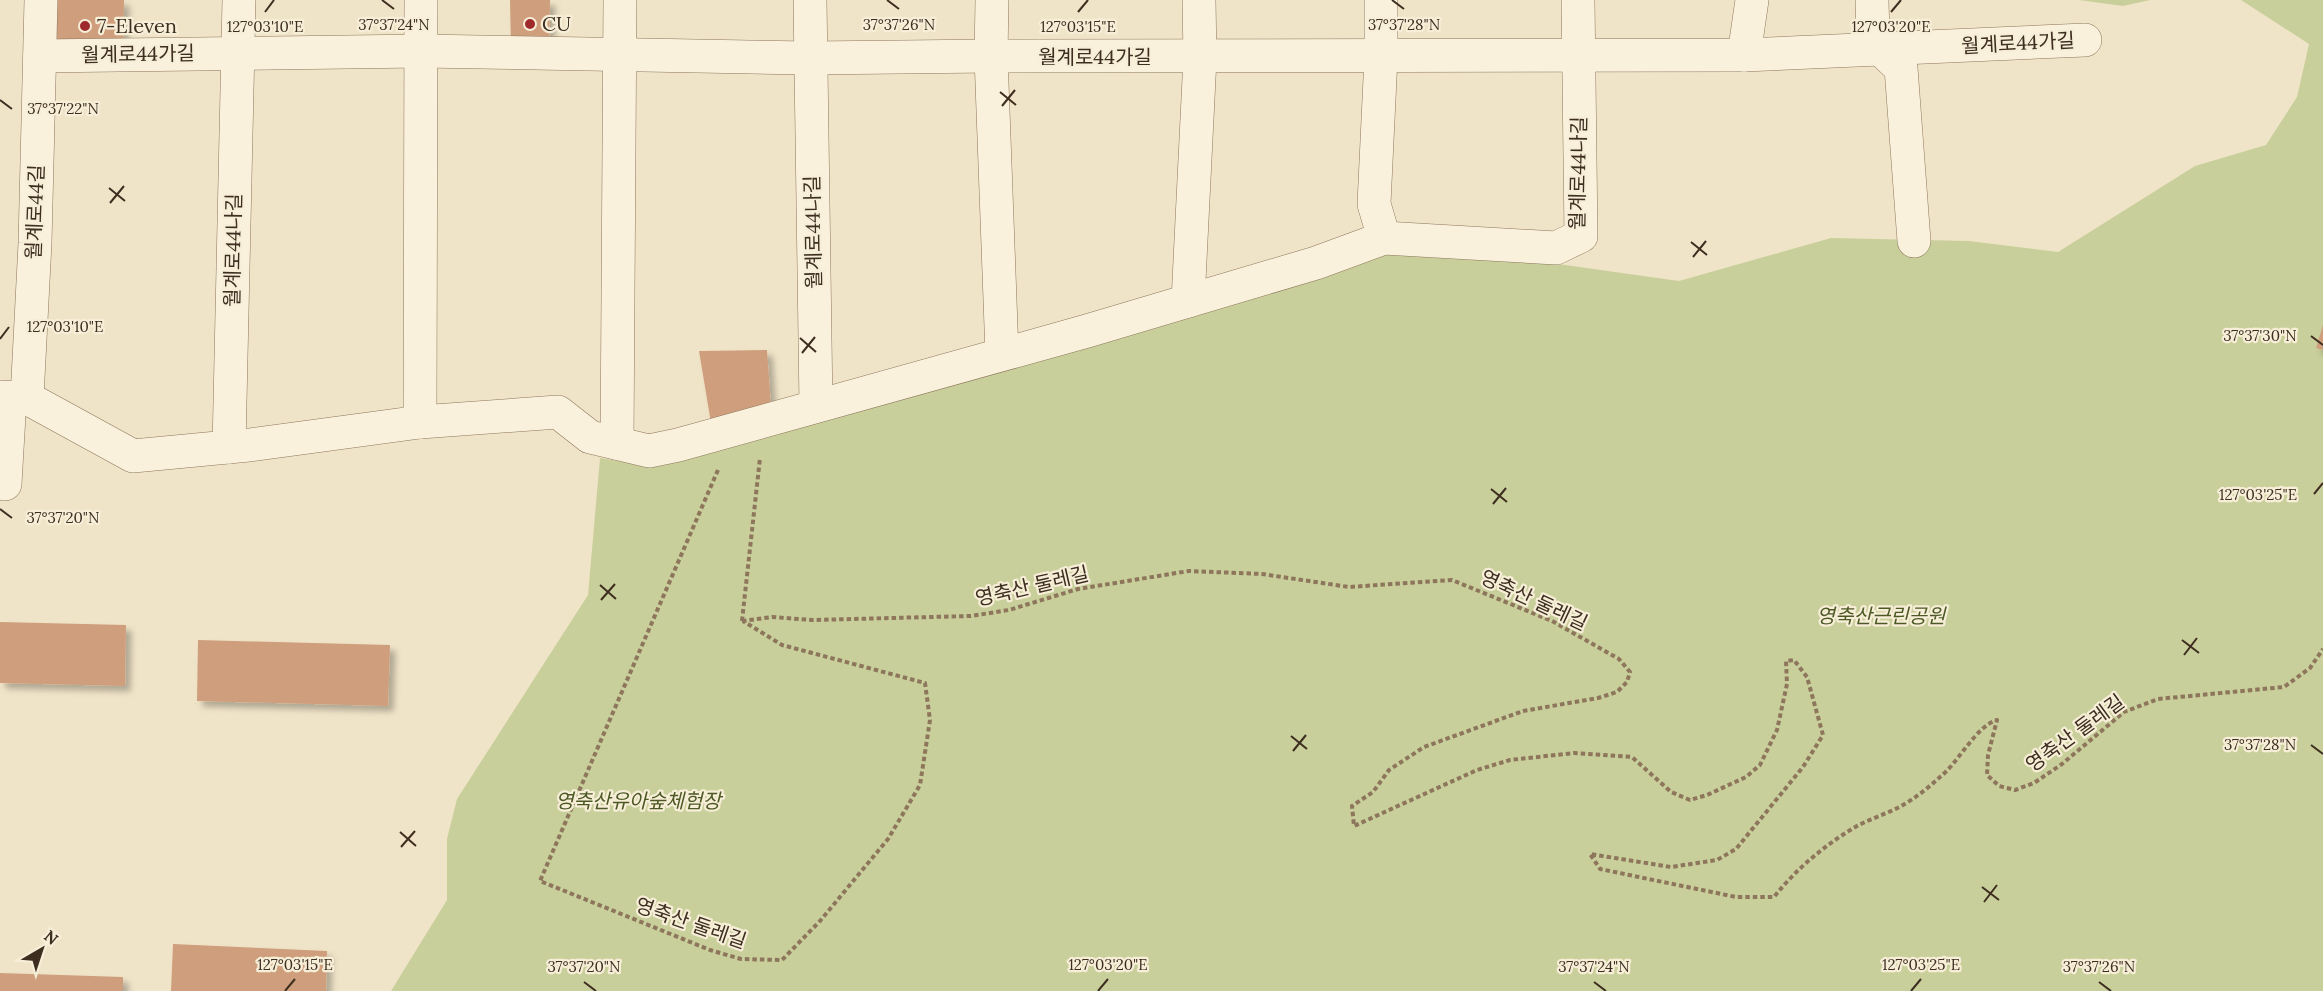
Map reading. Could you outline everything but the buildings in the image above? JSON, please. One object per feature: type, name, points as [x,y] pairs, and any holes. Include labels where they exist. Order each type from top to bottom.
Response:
[{"type":"street","name":"월계로44길","points":[[4,484],[12,398],[35,243],[41,0]]},
{"type":"street","points":[[237,53],[239,0]]},
{"type":"street","points":[[420,422],[421,0]]},
{"type":"street","points":[[617,443],[620,0]]},
{"type":"street","points":[[810,0],[810,58]]},
{"type":"street","points":[[992,0],[991,56],[1002,354]]},
{"type":"street","points":[[1188,301],[1200,57],[1199,0]]},
{"type":"street","points":[[1381,0],[1381,57],[1374,204],[1384,238]]},
{"type":"street","points":[[1578,0],[1579,56]]},
{"type":"street","points":[[1744,56],[1752,0]]},
{"type":"street","points":[[1872,0],[1872,32],[1879,49],[1901,68],[1914,241]]},
{"type":"street","name":"월계로44가길","points":[[40,56],[422,51],[810,58],[1744,56],[2085,40]]},
{"type":"street","name":"월계로44나길","points":[[228,447],[237,53]]},
{"type":"street","name":"월계로44나길","points":[[12,398],[133,456],[228,447],[420,422],[558,412],[590,437],[649,451],[678,445],[1188,301],[1316,263],[1384,238],[1556,248],[1581,236],[1579,56]]},
{"type":"street","name":"월계로44나길","points":[[810,58],[816,406]]},
{"type":"path","points":[[742,621],[750,425]]},
{"type":"path","name":"영축산 둘레길","points":[[742,621],[782,645],[925,683],[930,720],[920,785],[888,839],[820,921],[782,960],[741,959],[710,950],[540,881],[750,425]]},
{"type":"path","name":"영축산 둘레길","points":[[742,621],[772,617],[812,620],[971,616],[1009,610],[1078,589],[1189,571],[1262,574],[1349,587],[1452,580],[1552,621],[1619,660],[1630,672],[1627,682],[1617,692],[1598,698],[1523,711],[1424,747],[1389,771],[1373,792],[1353,806],[1354,826],[1477,770],[1510,760],[1574,753],[1632,758],[1671,792],[1690,800],[1707,795],[1746,777],[1760,765],[1777,730],[1787,684],[1786,662],[1794,660],[1807,677],[1823,735],[1803,767],[1736,849],[1717,860],[1671,867],[1590,854],[1600,869],[1736,897],[1774,897],[1793,873],[1834,842],[1858,826],[1904,804],[1927,788],[1950,769],[1988,723],[1997,720],[1988,755],[1987,775],[1999,786],[2015,790],[2034,783],[2062,764],[2124,712],[2158,699],[2284,687],[2310,668],[2323,648]]},
{"type":"green space","points":[[2079,0],[2150,0],[2123,6]]},
{"type":"green space","name":"영축산근린공원","points":[[2241,0],[2323,0],[2323,991],[391,991],[447,900],[447,839],[457,799],[588,595],[600,458],[655,467],[1107,340],[1387,254],[1558,264],[1679,281],[1831,238],[1969,241],[2058,252],[2195,166],[2266,145],[2297,97],[2309,44]]},
{"type":"place","name":"CU","points":[[530,24]]},
{"type":"place","name":"7-Eleven","points":[[85,26]]},
{"type":"park label","name":"영축산유아숲체험장","points":[[638,801]]}]
